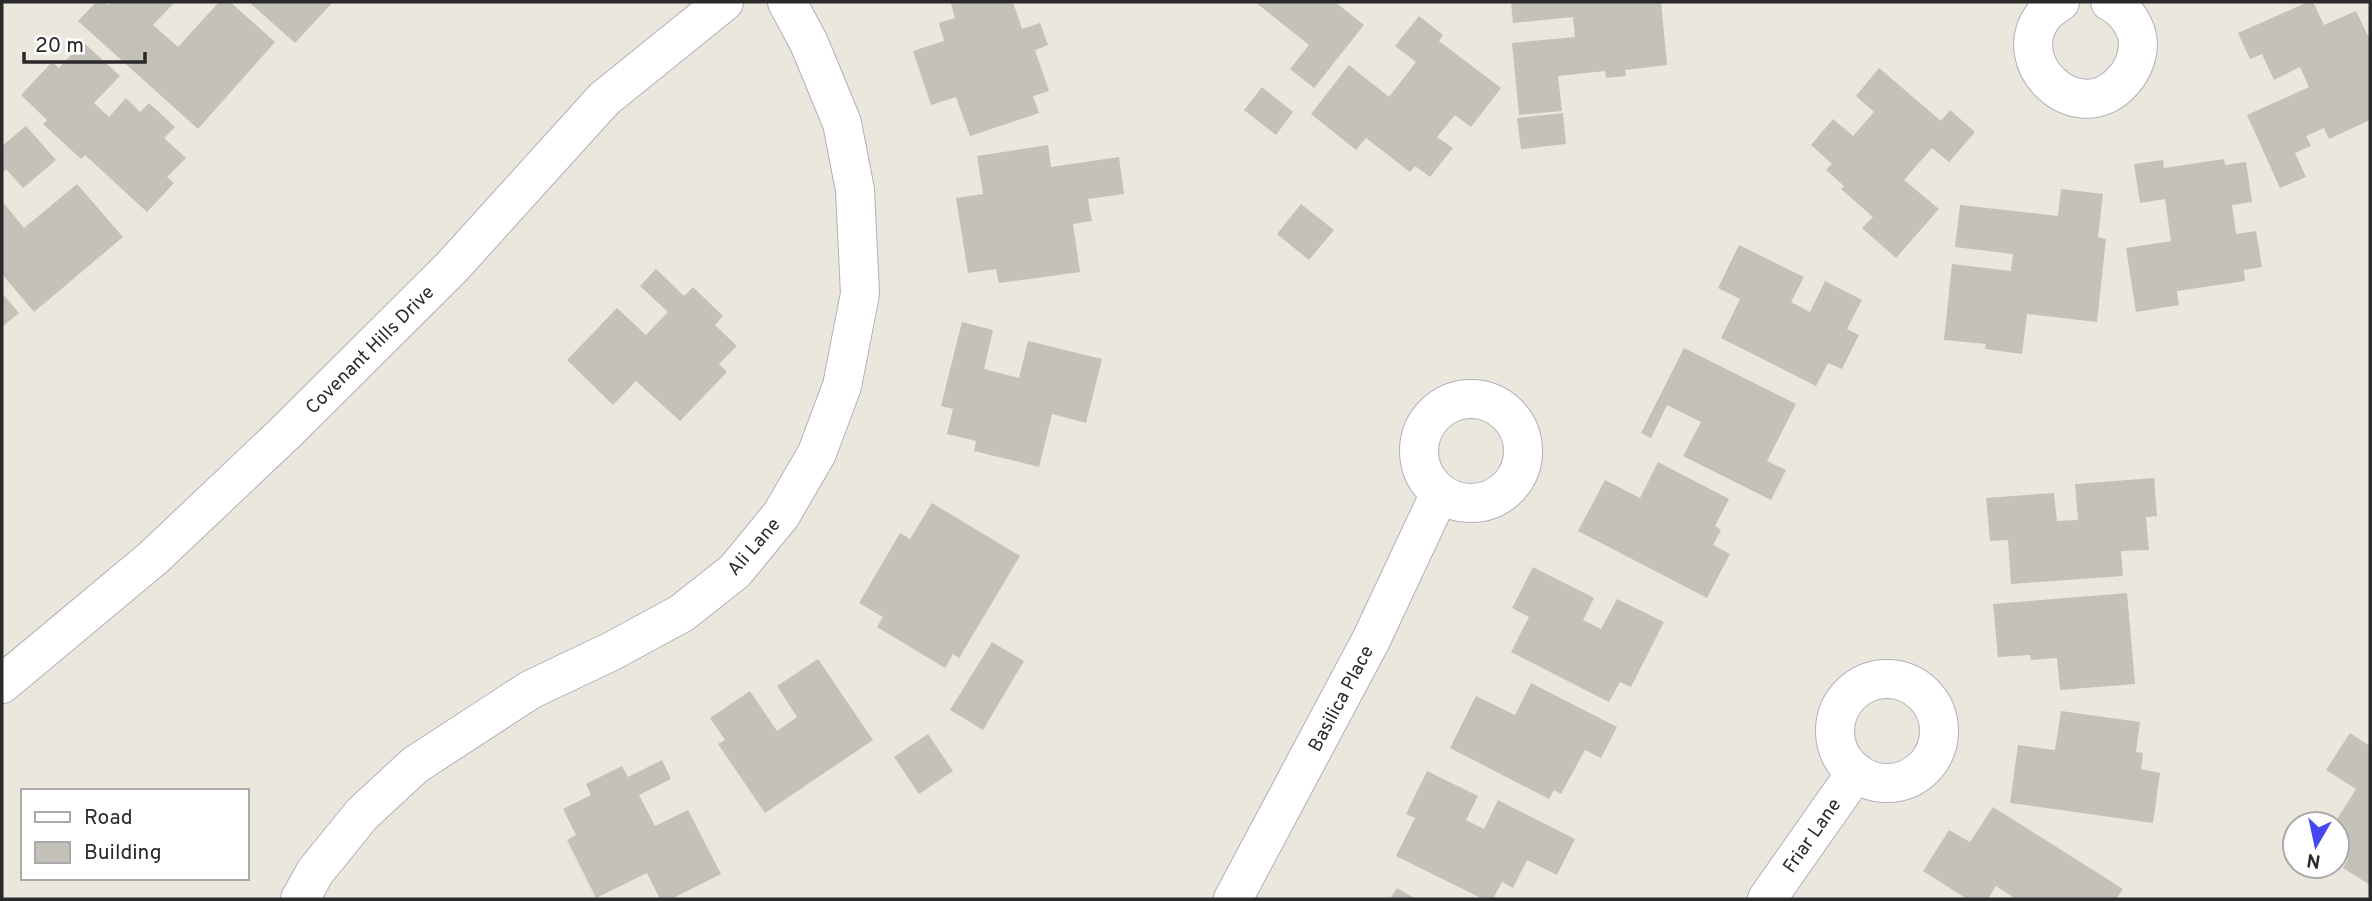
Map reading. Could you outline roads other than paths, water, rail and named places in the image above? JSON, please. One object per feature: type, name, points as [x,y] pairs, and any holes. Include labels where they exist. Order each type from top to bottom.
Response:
[{"type":"street","name":"Covenant Hills Drive","points":[[2,684],[153,558],[284,434],[450,268],[604,99],[724,2]]},
{"type":"street","name":"Ali Lane","points":[[300,899],[315,872],[362,814],[415,765],[530,690],[612,651],[682,612],[735,571],[781,515],[817,453],[842,386],[860,294],[855,190],[842,123],[809,43],[787,2]]},
{"type":"street","points":[[2060,2],[2043,16],[2035,34],[2034,55],[2041,73],[2054,89],[2073,97],[2094,99],[2113,91],[2128,78],[2137,60],[2138,39],[2131,20],[2117,5],[2110,2]]},
{"type":"street","name":"Basilica Place","points":[[1233,899],[1371,640],[1440,493]]},
{"type":"street","name":"Friar Lane","points":[[1767,899],[1856,772]]}]
